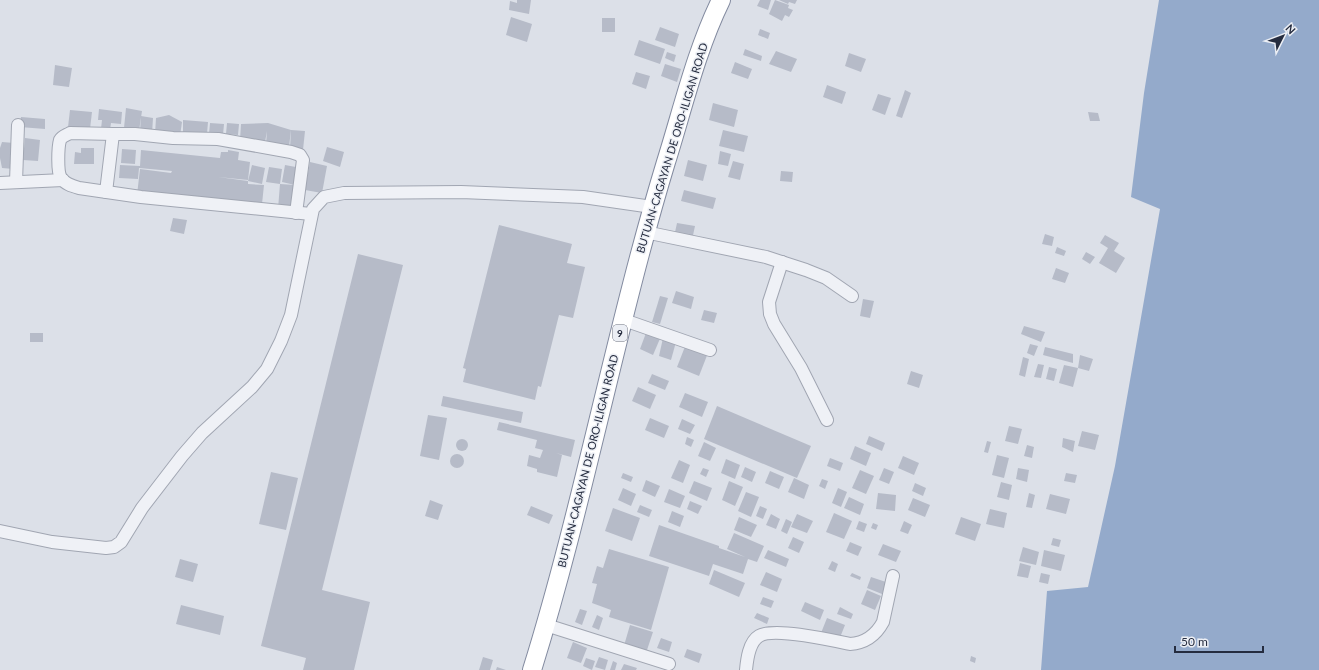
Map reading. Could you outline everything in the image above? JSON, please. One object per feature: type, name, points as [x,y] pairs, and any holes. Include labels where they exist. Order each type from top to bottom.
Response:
[{"type":"highway","name":"BUTUAN-CAGAYAN DE ORO-ILIGAN ROAD","points":[[532,670],[546,625],[583,484],[652,207],[710,23],[721,0]]},
{"type":"street","points":[[16,182],[18,125]]},
{"type":"street","points":[[296,213],[303,160],[300,155],[291,152],[218,139],[173,138],[135,134],[70,133],[60,140],[58,172],[63,180],[70,186],[141,197],[296,213],[311,214]]},
{"type":"street","points":[[106,192],[113,134]]},
{"type":"street","points":[[0,183],[63,180]]},
{"type":"street","points":[[0,531],[52,542],[106,548],[114,547],[121,542],[142,508],[182,456],[202,434],[252,387],[267,369],[281,341],[291,315],[311,214],[316,204],[324,197],[350,193],[461,192],[537,194],[583,197],[652,207]]},
{"type":"street","points":[[645,232],[766,257],[826,278],[852,296]]},
{"type":"street","points":[[782,262],[769,302],[770,314],[774,324],[801,368],[827,420]]},
{"type":"street","points":[[624,320],[710,350]]},
{"type":"street","points":[[746,670],[750,649],[758,637],[768,633],[793,634],[850,644],[859,643],[868,639],[883,622],[893,576]]},
{"type":"street","points":[[546,625],[669,664]]},
{"type":"water","points":[[1159,0],[1319,0],[1319,670],[1041,670],[1047,591],[1088,587],[1115,466],[1160,209],[1131,197],[1144,93]]},
{"type":"building","points":[[517,0],[531,0],[529,14],[509,10],[510,1],[517,3]]},
{"type":"building","points":[[760,0],[771,0],[768,10],[757,6]]},
{"type":"building","points":[[775,0],[789,5],[788,8],[793,10],[789,17],[785,15],[782,21],[769,14]]},
{"type":"building","points":[[779,0],[797,0],[795,4],[789,2],[788,4]]},
{"type":"building","points":[[511,17],[532,24],[527,42],[506,35]]},
{"type":"building","points":[[602,18],[615,18],[615,32],[602,32]]},
{"type":"building","points":[[660,27],[679,34],[675,47],[655,40]]},
{"type":"building","points":[[760,29],[770,33],[768,39],[758,35]]},
{"type":"building","points":[[639,40],[665,49],[660,64],[634,55]]},
{"type":"building","points":[[745,49],[762,56],[761,61],[743,55]]},
{"type":"building","points":[[776,51],[797,59],[791,72],[769,64]]},
{"type":"building","points":[[667,52],[676,55],[674,62],[665,58]]},
{"type":"building","points":[[849,53],[866,59],[861,72],[845,66]]},
{"type":"building","points":[[735,62],[752,69],[748,79],[731,73]]},
{"type":"building","points":[[665,64],[681,69],[677,82],[661,76]]},
{"type":"building","points":[[55,65],[72,68],[69,87],[53,85]]},
{"type":"building","points":[[636,72],[650,76],[646,89],[632,84]]},
{"type":"building","points":[[827,85],[846,92],[842,104],[823,97]]},
{"type":"building","points":[[905,90],[911,93],[902,118],[896,116]]},
{"type":"building","points":[[878,94],[891,98],[885,115],[872,110]]},
{"type":"building","points":[[713,103],[738,110],[734,127],[709,120]]},
{"type":"building","points":[[126,108],[142,111],[139,131],[124,128]]},
{"type":"building","points":[[99,109],[122,112],[121,124],[111,123],[110,130],[101,129],[102,120],[98,120]]},
{"type":"building","points":[[70,110],[92,112],[90,129],[68,127]]},
{"type":"building","points":[[1088,112],[1098,113],[1100,121],[1090,121]]},
{"type":"building","points":[[169,115],[182,122],[180,136],[155,134],[156,118]]},
{"type":"building","points":[[141,116],[153,118],[152,134],[140,132]]},
{"type":"building","points":[[21,117],[45,119],[45,129],[20,127]]},
{"type":"building","points":[[183,120],[208,122],[207,134],[183,132]]},
{"type":"building","points":[[210,123],[224,124],[223,135],[209,134]]},
{"type":"building","points":[[227,123],[239,124],[238,135],[226,134]]},
{"type":"building","points":[[268,123],[291,130],[289,147],[266,145],[267,131],[265,142],[240,140],[241,124]]},
{"type":"building","points":[[291,130],[305,131],[303,150],[290,149]]},
{"type":"building","points":[[723,130],[748,136],[744,152],[719,146]]},
{"type":"building","points":[[25,138],[40,140],[38,161],[23,160]]},
{"type":"building","points":[[2,142],[14,143],[14,169],[2,168],[0,148]]},
{"type":"building","points":[[327,147],[344,152],[340,167],[323,161]]},
{"type":"building","points":[[81,148],[94,148],[94,164],[74,164],[75,152],[81,153]]},
{"type":"building","points":[[122,149],[136,150],[135,164],[121,163]]},
{"type":"building","points":[[141,150],[220,158],[221,152],[228,152],[228,150],[239,152],[238,160],[250,162],[248,180],[218,177],[248,181],[248,184],[264,185],[262,204],[137,195],[140,169],[171,173],[172,171],[139,168],[138,179],[119,178],[120,165],[140,166]]},
{"type":"building","points":[[720,151],[731,154],[728,166],[718,164]]},
{"type":"building","points":[[688,160],[707,165],[703,181],[684,176]]},
{"type":"building","points":[[733,161],[744,164],[740,180],[728,177]]},
{"type":"building","points":[[310,162],[327,166],[322,193],[305,190]]},
{"type":"building","points":[[252,165],[265,168],[262,184],[248,181]]},
{"type":"building","points":[[285,165],[301,168],[294,210],[278,209],[280,184],[295,185],[282,182]]},
{"type":"building","points":[[269,167],[282,169],[280,184],[266,182]]},
{"type":"building","points":[[781,171],[793,172],[792,182],[780,181]]},
{"type":"building","points":[[684,190],[716,198],[713,209],[681,201]]},
{"type":"building","points":[[173,218],[187,220],[184,234],[170,231]]},
{"type":"building","points":[[677,223],[695,226],[692,240],[674,237]]},
{"type":"building","points":[[499,225],[572,244],[567,263],[585,267],[573,318],[559,315],[541,387],[538,386],[535,400],[463,382],[466,369],[463,368]]},
{"type":"building","points":[[1045,234],[1054,237],[1052,246],[1042,244]]},
{"type":"building","points":[[1105,235],[1119,243],[1114,251],[1125,258],[1116,273],[1099,263],[1108,248],[1100,243]]},
{"type":"building","points":[[1057,247],[1066,251],[1064,256],[1055,253]]},
{"type":"building","points":[[1086,252],[1095,257],[1090,264],[1082,259]]},
{"type":"building","points":[[358,254],[403,265],[322,590],[370,602],[354,670],[303,670],[306,658],[261,646]]},
{"type":"building","points":[[1056,268],[1069,273],[1065,283],[1052,279]]},
{"type":"building","points":[[676,291],[694,297],[691,309],[672,303]]},
{"type":"building","points":[[660,296],[668,298],[660,324],[652,322]]},
{"type":"building","points":[[863,299],[874,301],[870,318],[860,316]]},
{"type":"building","points":[[704,310],[717,313],[714,323],[701,320]]},
{"type":"building","points":[[1024,326],[1045,332],[1041,342],[1021,334]]},
{"type":"building","points":[[30,333],[43,333],[43,342],[30,342]]},
{"type":"building","points":[[646,333],[662,334],[653,355],[640,349]]},
{"type":"building","points":[[663,338],[676,342],[671,360],[659,356]]},
{"type":"building","points":[[686,344],[708,353],[699,376],[677,367]]},
{"type":"building","points":[[1030,344],[1038,346],[1034,356],[1027,353]]},
{"type":"building","points":[[1045,347],[1073,354],[1073,363],[1043,355]]},
{"type":"building","points":[[1080,355],[1093,359],[1089,371],[1078,368]]},
{"type":"building","points":[[1023,357],[1029,359],[1025,377],[1019,375]]},
{"type":"building","points":[[1038,364],[1044,365],[1041,378],[1034,377]]},
{"type":"building","points":[[1064,365],[1078,368],[1073,387],[1059,383]]},
{"type":"building","points":[[1049,367],[1057,369],[1054,381],[1046,379]]},
{"type":"building","points":[[911,371],[923,375],[919,388],[907,384]]},
{"type":"building","points":[[652,374],[669,381],[665,390],[648,383]]},
{"type":"building","points":[[638,387],[656,395],[650,409],[632,401]]},
{"type":"building","points":[[685,393],[708,402],[702,417],[679,407]]},
{"type":"building","points":[[443,396],[523,412],[521,423],[441,406]]},
{"type":"building","points":[[717,406],[811,446],[797,478],[704,439]]},
{"type":"building","points":[[428,415],[447,418],[439,460],[420,456]]},
{"type":"building","points":[[650,418],[669,426],[664,438],[645,430]]},
{"type":"building","points":[[682,419],[695,425],[690,434],[678,429]]},
{"type":"building","points":[[499,422],[575,440],[571,457],[556,453],[562,455],[557,477],[537,472],[537,469],[527,466],[529,455],[540,458],[543,450],[535,448],[537,440],[497,430]]},
{"type":"building","points":[[1009,426],[1022,429],[1018,444],[1005,441]]},
{"type":"building","points":[[1082,431],[1099,435],[1095,450],[1078,446]]},
{"type":"building","points":[[869,436],[885,443],[882,451],[866,444]]},
{"type":"building","points":[[687,437],[694,440],[691,447],[685,444]]},
{"type":"building","points":[[1063,438],[1075,441],[1073,452],[1062,447]]},
{"type":"building","points":[[464,439],[467,440],[467,450],[460,451],[457,450],[456,443],[457,440]]},
{"type":"building","points":[[987,441],[991,442],[988,453],[984,452]]},
{"type":"building","points":[[704,442],[716,448],[710,461],[698,456]]},
{"type":"building","points":[[1027,445],[1034,447],[1032,458],[1024,456]]},
{"type":"building","points":[[855,446],[871,453],[866,466],[850,459]]},
{"type":"building","points":[[457,454],[462,456],[464,461],[462,466],[457,468],[452,466],[450,461],[452,456]]},
{"type":"building","points":[[997,455],[1009,458],[1004,478],[992,475]]},
{"type":"building","points":[[903,456],[919,463],[914,475],[898,468]]},
{"type":"building","points":[[830,458],[843,463],[840,471],[827,466]]},
{"type":"building","points":[[726,459],[740,465],[735,479],[721,473]]},
{"type":"building","points":[[679,460],[690,465],[683,483],[671,478]]},
{"type":"building","points":[[745,467],[756,472],[752,482],[741,477]]},
{"type":"building","points":[[703,468],[709,470],[706,477],[700,474]]},
{"type":"building","points":[[884,468],[894,472],[889,484],[879,480]]},
{"type":"building","points":[[1018,468],[1029,470],[1027,482],[1016,479]]},
{"type":"building","points":[[860,470],[874,476],[866,494],[852,488]]},
{"type":"building","points":[[770,471],[784,477],[779,489],[765,483]]},
{"type":"building","points":[[271,472],[298,478],[286,530],[259,524]]},
{"type":"building","points":[[623,473],[633,477],[631,482],[621,478]]},
{"type":"building","points":[[1066,473],[1077,475],[1075,483],[1064,481]]},
{"type":"building","points":[[794,478],[809,485],[804,499],[788,492]]},
{"type":"building","points":[[822,479],[828,481],[825,489],[819,486]]},
{"type":"building","points":[[646,480],[660,486],[655,497],[642,491]]},
{"type":"building","points":[[694,481],[712,488],[707,501],[689,493]]},
{"type":"building","points":[[729,481],[743,487],[735,506],[722,500]]},
{"type":"building","points":[[1001,482],[1012,485],[1009,500],[997,497]]},
{"type":"building","points":[[915,483],[926,488],[923,496],[912,491]]},
{"type":"building","points":[[623,488],[636,494],[631,506],[618,500]]},
{"type":"building","points":[[838,488],[847,492],[841,507],[832,503]]},
{"type":"building","points":[[669,489],[685,496],[680,508],[664,502]]},
{"type":"building","points":[[746,492],[759,497],[751,517],[738,511]]},
{"type":"building","points":[[878,493],[896,495],[895,511],[876,509]]},
{"type":"building","points":[[1029,493],[1035,495],[1032,508],[1026,507]]},
{"type":"building","points":[[1050,494],[1070,499],[1066,514],[1046,509]]},
{"type":"building","points":[[849,497],[864,504],[860,515],[844,508]]},
{"type":"building","points":[[913,498],[930,505],[925,517],[908,510]]},
{"type":"building","points":[[430,500],[443,505],[438,520],[425,516]]},
{"type":"building","points":[[690,501],[702,506],[698,514],[687,509]]},
{"type":"building","points":[[640,505],[652,510],[649,517],[637,512]]},
{"type":"building","points":[[531,506],[553,515],[549,524],[527,515]]},
{"type":"building","points":[[760,506],[767,509],[763,519],[756,516]]},
{"type":"building","points":[[613,508],[640,518],[632,541],[605,531]]},
{"type":"building","points":[[990,509],[1007,513],[1004,528],[986,524]]},
{"type":"building","points":[[672,511],[684,516],[680,527],[668,522]]},
{"type":"building","points":[[834,513],[852,521],[844,539],[826,532]]},
{"type":"building","points":[[771,514],[780,519],[776,529],[766,525]]},
{"type":"building","points":[[797,514],[813,521],[807,533],[791,527]]},
{"type":"building","points":[[739,517],[757,525],[751,537],[734,530]]},
{"type":"building","points":[[961,517],[981,524],[975,541],[955,534]]},
{"type":"building","points":[[786,519],[792,522],[787,534],[781,531]]},
{"type":"building","points":[[859,521],[867,524],[864,532],[856,529]]},
{"type":"building","points":[[904,521],[912,525],[908,534],[900,531]]},
{"type":"building","points":[[873,523],[878,525],[876,530],[871,528]]},
{"type":"building","points":[[659,525],[719,546],[719,548],[745,557],[727,549],[734,533],[764,546],[757,562],[748,559],[743,574],[713,564],[709,576],[649,556]]},
{"type":"building","points":[[793,537],[804,542],[799,553],[788,548]]},
{"type":"building","points":[[1053,538],[1061,540],[1059,547],[1051,545]]},
{"type":"building","points":[[850,542],[862,547],[858,556],[846,551]]},
{"type":"building","points":[[883,544],[901,551],[896,562],[878,555]]},
{"type":"building","points":[[1023,547],[1039,552],[1036,565],[1019,561]]},
{"type":"building","points":[[609,549],[669,567],[651,630],[609,617],[611,610],[592,603],[597,584],[592,583],[597,566],[603,568]]},
{"type":"building","points":[[768,550],[789,559],[786,567],[764,558]]},
{"type":"building","points":[[1044,550],[1065,555],[1061,571],[1041,566]]},
{"type":"building","points":[[180,559],[198,564],[193,582],[175,577]]},
{"type":"building","points":[[832,561],[838,564],[835,572],[828,569]]},
{"type":"building","points":[[1020,563],[1031,566],[1028,578],[1017,576]]},
{"type":"building","points":[[714,570],[745,583],[739,597],[709,584]]},
{"type":"building","points":[[766,572],[782,579],[777,592],[760,585]]},
{"type":"building","points":[[852,573],[861,577],[860,580],[850,576]]},
{"type":"building","points":[[1041,573],[1050,575],[1048,584],[1039,582]]},
{"type":"building","points":[[871,577],[886,582],[882,594],[867,588]]},
{"type":"building","points":[[867,590],[881,596],[875,610],[861,604]]},
{"type":"building","points":[[763,597],[774,601],[771,608],[760,604]]},
{"type":"building","points":[[805,602],[824,610],[820,620],[801,611]]},
{"type":"building","points":[[181,605],[224,616],[220,635],[176,624]]},
{"type":"building","points":[[840,607],[853,614],[851,619],[837,614]]},
{"type":"building","points":[[580,609],[587,611],[582,625],[575,622]]},
{"type":"building","points":[[757,613],[769,618],[767,624],[754,618]]},
{"type":"building","points":[[597,615],[603,618],[599,630],[592,627]]},
{"type":"building","points":[[827,618],[845,625],[839,640],[821,633]]},
{"type":"building","points":[[630,625],[653,632],[645,656],[623,649]]},
{"type":"building","points":[[661,638],[672,642],[669,652],[657,648]]},
{"type":"building","points":[[573,642],[587,648],[581,663],[567,658]]},
{"type":"building","points":[[687,649],[702,654],[699,663],[684,657]]},
{"type":"building","points":[[971,656],[976,658],[975,663],[970,661]]},
{"type":"building","points":[[483,657],[493,660],[490,670],[479,670]]},
{"type":"building","points":[[599,657],[608,660],[605,670],[595,667]]},
{"type":"building","points":[[586,658],[595,661],[592,670],[583,666]]},
{"type":"building","points":[[613,661],[617,663],[615,670],[610,670]]},
{"type":"building","points":[[624,664],[637,668],[636,670],[621,670]]},
{"type":"building","points":[[497,667],[506,670],[496,670]]}]
